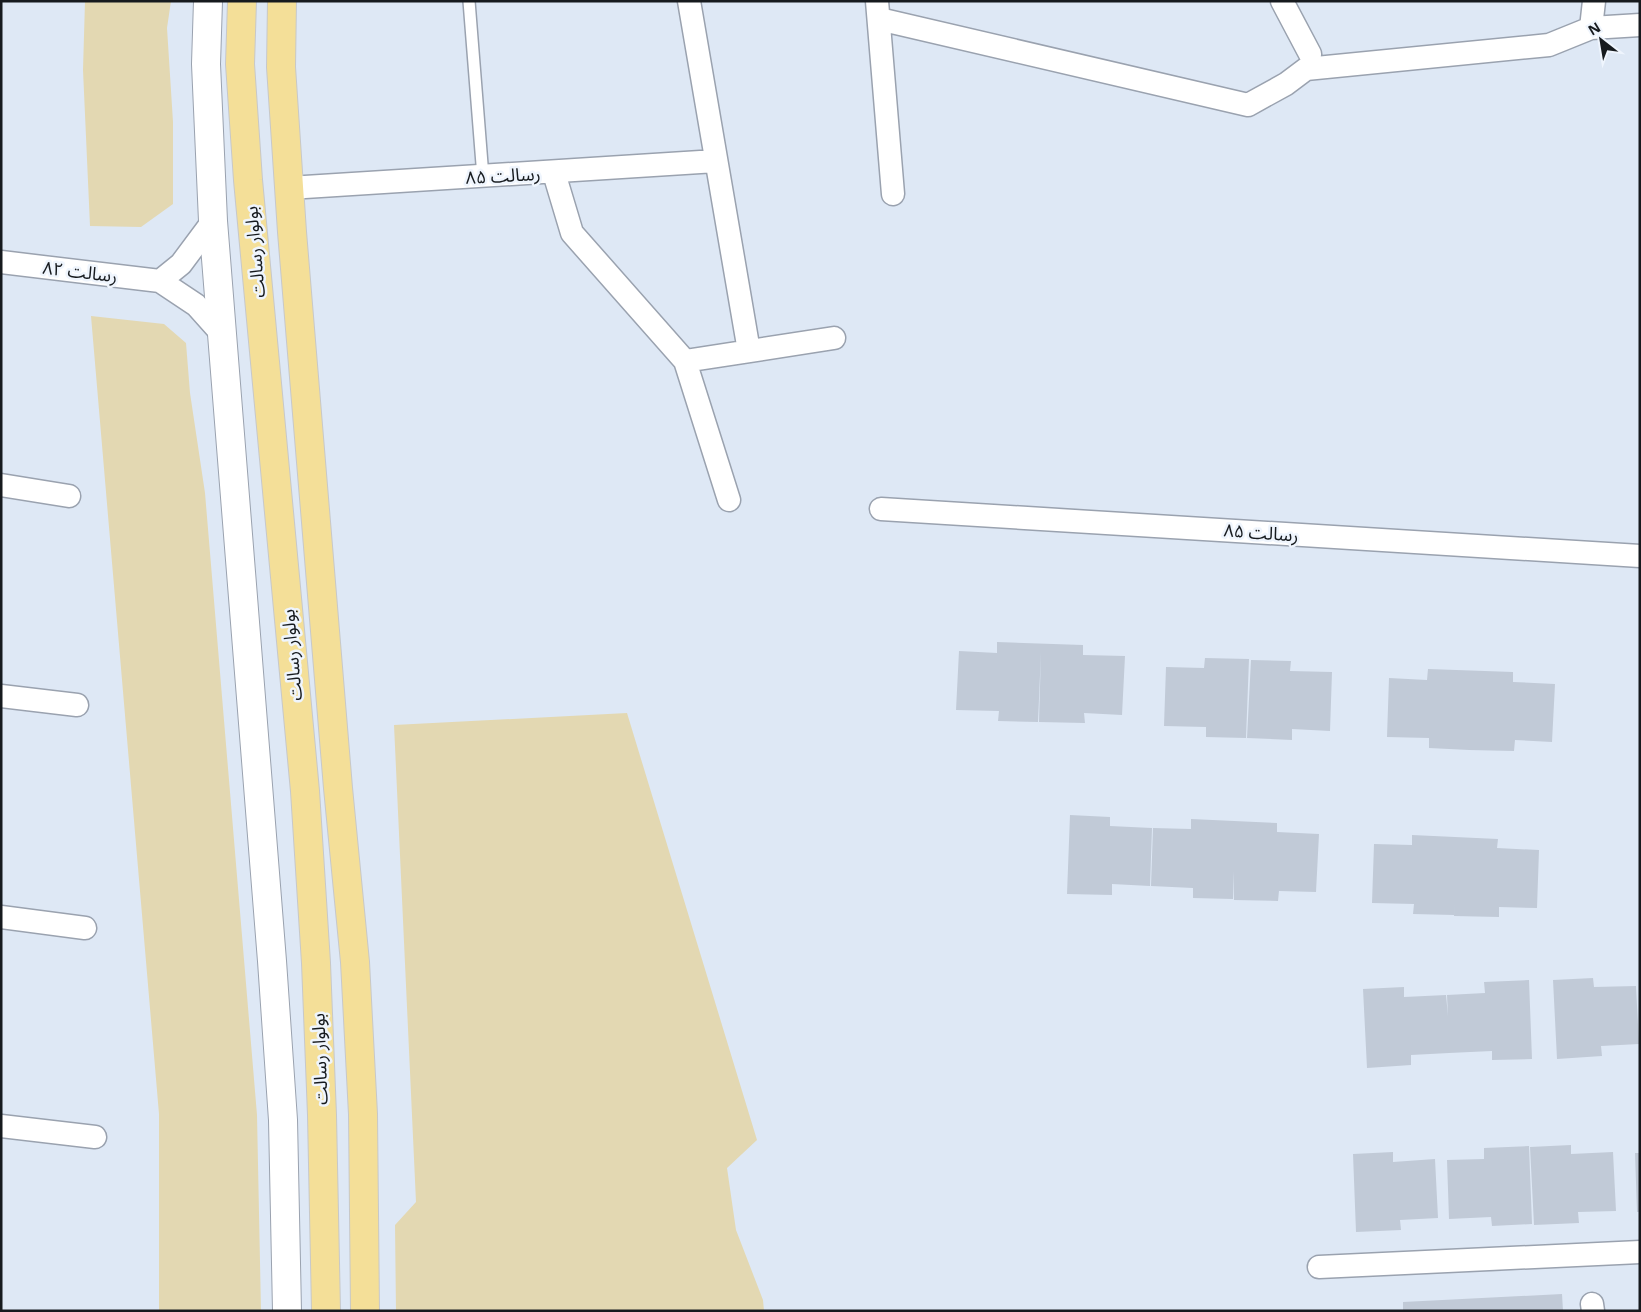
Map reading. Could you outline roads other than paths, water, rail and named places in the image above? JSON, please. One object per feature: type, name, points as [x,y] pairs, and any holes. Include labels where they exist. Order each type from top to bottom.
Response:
[{"type":"main road","name":"بولوار رسالت","points":[[242,1],[240,64],[248,180],[305,791],[316,963],[322,1115],[326,1311]]},
{"type":"main road","name":"بولوار رسالت","points":[[282,1],[281,67],[289,188],[336,768],[355,962],[364,1114],[365,1311]]},
{"type":"street","points":[[208,1],[206,64],[213,221],[283,1120],[287,1311]]},
{"type":"street","points":[[689,1],[749,351]]},
{"type":"street","points":[[1282,1],[1310,54]]},
{"type":"street","points":[[1591,28],[1594,1]]},
{"type":"street","points":[[892,194],[878,10],[1248,104],[1286,84],[1306,69],[1550,45],[1591,28],[1640,25]]},
{"type":"street","name":"رسالت ۸۵","points":[[289,188],[716,161]]},
{"type":"street","points":[[554,172],[572,233],[685,361],[729,500]]},
{"type":"street","points":[[213,221],[181,264],[160,281],[196,305],[221,333]]},
{"type":"street","name":"رسالت ۸۲","points":[[1,262],[160,281]]},
{"type":"street","points":[[685,361],[834,338]]},
{"type":"street","points":[[1,486],[69,496]]},
{"type":"street","name":"رسالت ۸۵","points":[[881,509],[1640,556]]},
{"type":"street","points":[[1,696],[76,705]]},
{"type":"street","points":[[1,917],[85,928]]},
{"type":"street","points":[[1,1126],[95,1138]]},
{"type":"street","points":[[1319,1266],[1640,1252]]},
{"type":"lane","points":[[469,1],[483,176]]}]
